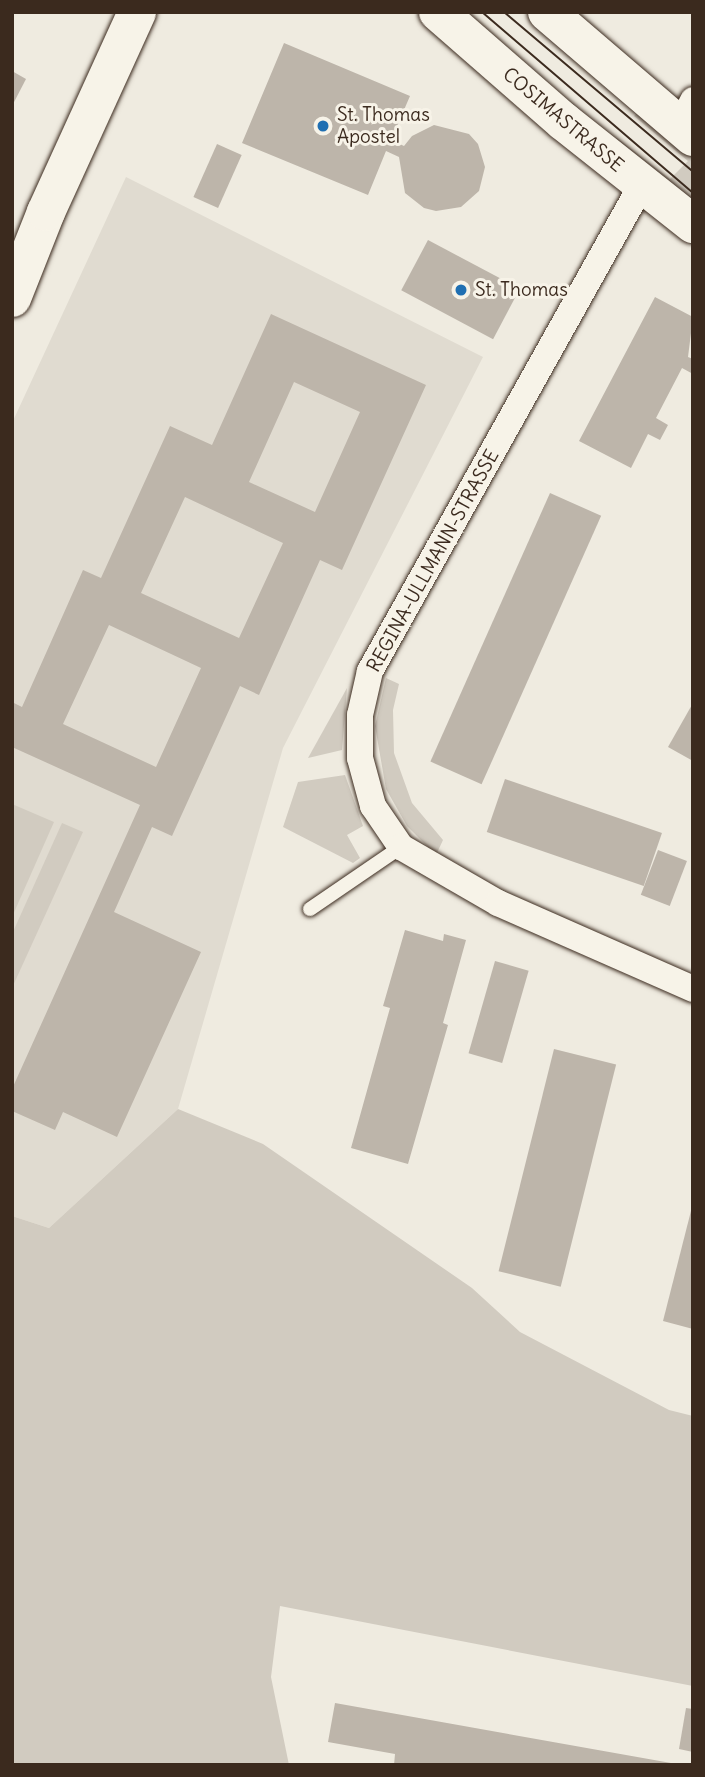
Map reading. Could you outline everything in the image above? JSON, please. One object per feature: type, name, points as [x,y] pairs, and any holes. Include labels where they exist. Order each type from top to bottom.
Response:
[{"type":"main road","points":[[12,298],[46,212],[138,12]]},
{"type":"main road","name":"COSIMASTRASSE","points":[[438,12],[641,186],[693,224]]},
{"type":"main road","points":[[547,12],[688,121]]},
{"type":"main road","points":[[12,267],[46,212]]},
{"type":"street","name":"REGINA-ULLMANN-STRASSE","points":[[641,186],[370,671],[360,715],[360,758],[373,806],[401,847],[498,903],[693,989]]},
{"type":"lane","points":[[310,909],[401,847]]},
{"type":"shaded area","points":[[643,108],[693,151],[693,212],[609,144],[617,138],[670,179],[688,161],[634,116]]},
{"type":"shaded area","points":[[126,177],[483,357],[283,748],[178,1109],[49,1228],[12,1216],[12,423]]},
{"type":"shaded area","points":[[386,678],[399,684],[393,710],[394,753],[412,803],[443,840],[436,855],[407,826],[386,789],[375,726]]},
{"type":"shaded area","points":[[347,688],[342,750],[308,758]]},
{"type":"shaded area","points":[[345,775],[363,826],[347,835],[360,858],[353,863],[283,827],[298,782]]},
{"type":"shaded area","points":[[12,804],[54,822],[12,917]]},
{"type":"shaded area","points":[[62,823],[83,832],[12,988],[12,934]]},
{"type":"shaded area","points":[[178,1109],[263,1144],[472,1288],[520,1332],[669,1410],[693,1416],[693,1686],[280,1606],[271,1677],[289,1765],[12,1765],[12,1216],[49,1228]]},
{"type":"building","name":"St. Thomas Apostel","points":[[284,43],[410,96],[391,140],[404,146],[412,136],[434,125],[469,134],[478,144],[485,167],[479,191],[461,207],[436,211],[424,208],[405,193],[399,157],[386,151],[368,195],[242,143]]},
{"type":"building","points":[[12,71],[26,79],[12,106]]},
{"type":"building","points":[[217,144],[242,155],[218,208],[193,197]]},
{"type":"building","name":"St. Thomas","points":[[428,240],[520,289],[493,339],[401,290]]},
{"type":"building","points":[[655,297],[693,317],[688,357],[693,359],[693,374],[682,368],[656,418],[668,425],[660,440],[648,434],[631,468],[579,441]]},
{"type":"building","points":[[271,314],[426,385],[342,570],[320,560],[259,695],[240,686],[172,836],[152,827],[114,912],[201,952],[117,1137],[63,1112],[55,1130],[12,1111],[12,1089],[140,805],[12,747],[12,702],[22,707],[83,570],[101,578],[170,426],[212,445]],"holes":[[[294,382],[360,412],[315,512],[249,482]],[[185,497],[283,543],[239,638],[141,593]],[[109,625],[201,668],[156,767],[63,724]]]},
{"type":"building","points":[[550,493],[601,516],[482,784],[430,762]]},
{"type":"building","points":[[693,703],[693,761],[668,747]]},
{"type":"building","points":[[505,779],[662,833],[644,886],[487,832]]},
{"type":"building","points":[[658,850],[687,861],[670,906],[641,895]]},
{"type":"building","points":[[405,930],[443,941],[444,934],[466,940],[443,1023],[448,1025],[408,1164],[351,1148],[390,1008],[383,1006]]},
{"type":"building","points":[[495,961],[529,971],[502,1063],[469,1053]]},
{"type":"building","points":[[554,1049],[616,1064],[561,1287],[499,1271]]},
{"type":"building","points":[[693,1203],[693,1329],[663,1321]]},
{"type":"building","points":[[335,1703],[671,1765],[394,1765],[395,1754],[328,1742]]},
{"type":"building","points":[[686,1708],[693,1709],[693,1752],[679,1749]]},
{"type":"tram line","points":[[482,12],[693,193]]},
{"type":"tram line","points":[[504,12],[693,172]]},
{"type":"place","name":"St. Thomas Apostel","points":[[323,126]]},
{"type":"place","name":"St. Thomas","points":[[461,290]]}]
